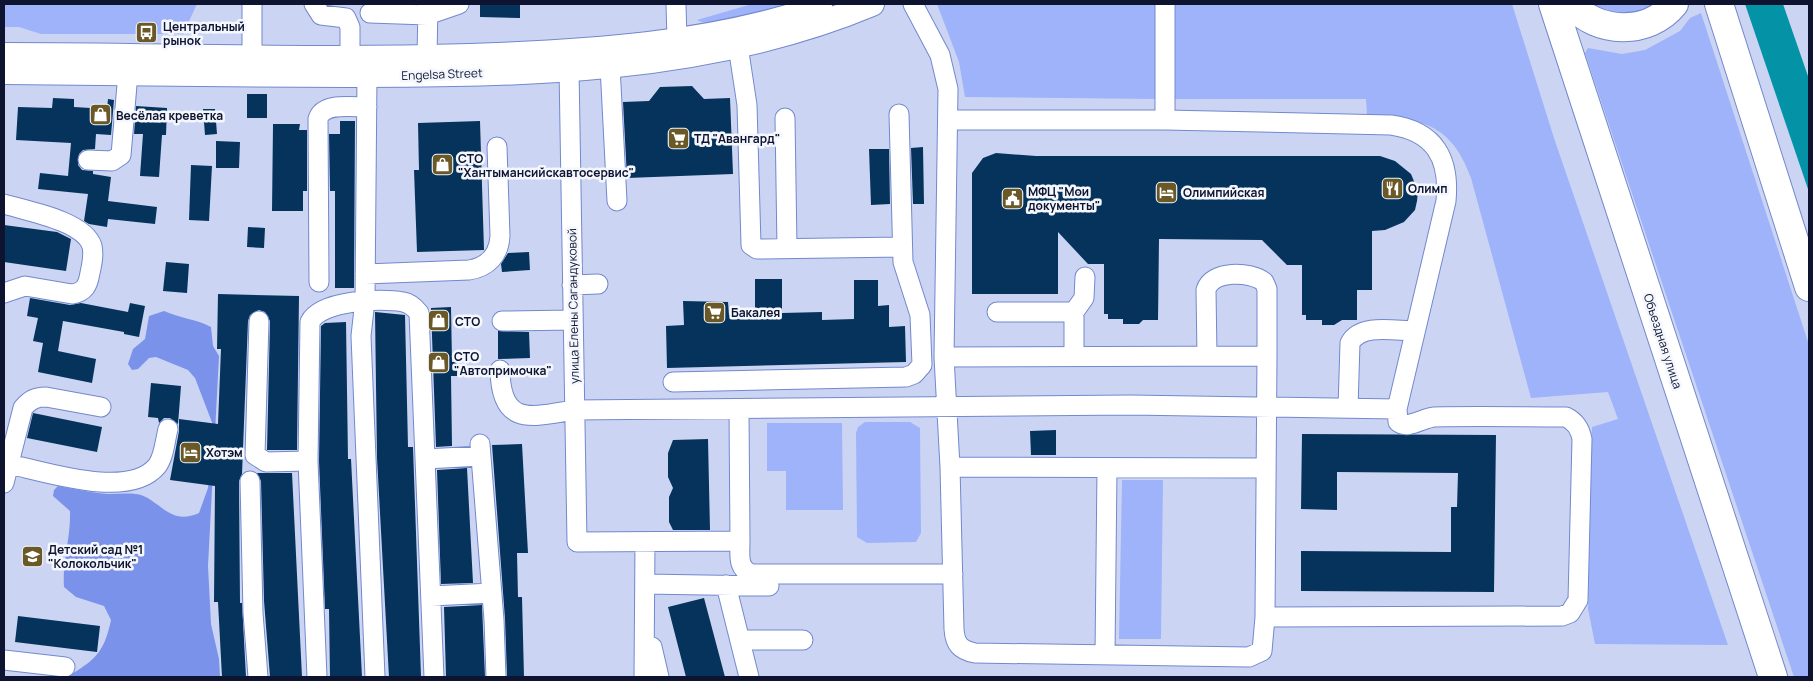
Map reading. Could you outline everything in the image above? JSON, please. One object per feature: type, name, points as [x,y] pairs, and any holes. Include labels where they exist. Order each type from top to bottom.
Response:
[{"type":"highway","name":"Объездная улица","points":[[1553,4],[1773,677]]},
{"type":"highway","points":[[1571,4],[1586,17],[1604,26],[1622,28],[1640,26],[1655,19],[1674,4]]},
{"type":"highway","points":[[1719,4],[1809,286]]},
{"type":"main road","name":"Engelsa Street","points":[[678,48],[829,4]]},
{"type":"main road","name":"Engelsa Street","points":[[4,72],[367,75],[427,66],[610,57],[678,48],[738,46],[817,25],[872,4]]},
{"type":"main road","name":"Engelsa Street","points":[[4,55],[350,58],[427,66]]},
{"type":"street","points":[[252,4],[252,58]]},
{"type":"street","points":[[314,4],[320,15],[346,18],[350,27],[350,58]]},
{"type":"street","points":[[370,13],[427,9],[458,4]]},
{"type":"street","points":[[676,4],[678,48]]},
{"type":"street","points":[[914,4],[935,43],[944,67],[948,89],[944,357],[950,467],[954,638],[957,645],[964,651],[975,653],[1249,657],[1262,651],[1265,617],[1267,356],[1267,289],[1264,282],[1253,276],[1220,276],[1208,284],[1206,356]]},
{"type":"street","points":[[1165,4],[1165,120]]},
{"type":"street","points":[[427,9],[427,66]]},
{"type":"street","points":[[738,46],[747,105],[751,245],[757,249],[902,246]]},
{"type":"street","points":[[610,57],[617,201]]},
{"type":"street","name":"улица Елены Сагандуковой","points":[[569,60],[577,542],[645,542]]},
{"type":"street","points":[[88,160],[112,161],[121,155],[128,73]]},
{"type":"street","points":[[367,75],[365,300],[361,336],[375,677]]},
{"type":"street","points":[[319,282],[318,119],[324,110],[330,108],[366,107]]},
{"type":"street","points":[[673,382],[906,377],[914,374],[922,365],[922,323],[905,271],[902,246],[899,114]]},
{"type":"street","points":[[785,118],[787,248]]},
{"type":"street","points":[[948,120],[1165,120],[1391,125],[1414,131],[1423,137],[1442,160],[1447,179],[1446,201],[1397,409],[1398,422],[1402,425],[1431,417],[1566,417],[1577,426],[1582,440],[1578,600],[1576,606],[1570,613],[1562,616],[1265,617]]},
{"type":"street","points":[[365,274],[479,269],[492,259],[500,244],[497,147]]},
{"type":"street","points":[[4,204],[70,225],[84,233],[89,240],[93,255],[88,283],[79,293],[72,294],[25,286],[4,293]]},
{"type":"street","points":[[1074,356],[1074,312],[1084,298],[1085,277]]},
{"type":"street","points":[[572,285],[598,284]]},
{"type":"street","points":[[317,677],[308,461],[310,322],[313,317],[326,308],[365,300],[404,302],[412,306],[419,313],[434,677]]},
{"type":"street","points":[[996,312],[1074,312]]},
{"type":"street","points":[[502,321],[572,320]]},
{"type":"street","points":[[259,321],[255,455],[266,462],[308,461]]},
{"type":"street","points":[[1348,408],[1350,343],[1353,337],[1363,331],[1415,331]]},
{"type":"street","points":[[944,357],[1267,356]]},
{"type":"street","points":[[500,370],[503,400],[517,411],[539,416],[574,410],[1266,406],[1397,409]]},
{"type":"street","points":[[4,483],[7,464],[22,408],[29,401],[37,397],[46,397],[101,407]]},
{"type":"street","points":[[739,410],[740,562],[742,568],[752,574],[953,574]]},
{"type":"street","points":[[7,464],[112,484],[138,478],[156,466],[161,459],[168,429]]},
{"type":"street","points":[[425,458],[481,450],[492,593],[496,677]]},
{"type":"street","points":[[950,467],[1266,468]]},
{"type":"street","points":[[1105,655],[1107,468]]},
{"type":"street","points":[[250,481],[253,612],[258,677]]},
{"type":"street","points":[[644,677],[645,542],[740,541]]},
{"type":"street","points":[[645,584],[808,587]]},
{"type":"street","points":[[726,585],[750,677]]},
{"type":"street","points":[[431,596],[492,593]]},
{"type":"street","points":[[645,621],[659,677]]},
{"type":"street","points":[[740,640],[803,640]]},
{"type":"street","points":[[4,660],[65,667]]},
{"type":"shaded area","points":[[4,4],[197,4],[183,34],[41,34],[19,27],[4,27]]},
{"type":"shaded area","points":[[752,4],[792,4],[758,15],[730,21],[705,23],[697,20]]},
{"type":"shaded area","points":[[937,4],[1156,4],[1156,99],[965,97],[959,62]]},
{"type":"shaded area","points":[[1174,4],[1512,4],[1554,138],[1728,645],[1595,644],[1588,609],[1592,427],[1618,419],[1608,392],[1531,398],[1471,178],[1463,159],[1454,145],[1431,127],[1418,122],[1367,115],[1366,99],[1173,99]]},
{"type":"shaded area","points":[[1590,4],[1657,4],[1639,12],[1624,15],[1608,13]]},
{"type":"shaded area","points":[[1745,4],[1783,4],[1809,79],[1809,192]]},
{"type":"shaded area","points":[[1701,13],[1809,345],[1809,677],[1794,677],[1585,53],[1588,48],[1622,54],[1645,50],[1680,31],[1690,18]]},
{"type":"shaded area","points":[[164,311],[211,327],[213,346],[219,356],[208,566],[211,624],[219,659],[220,677],[67,677],[85,666],[97,654],[105,640],[111,620],[104,606],[76,597],[64,587],[70,511],[53,496],[54,490],[58,486],[108,494],[136,494],[144,496],[172,514],[188,516],[199,513],[208,488],[213,425],[195,378],[188,370],[156,357],[149,358],[138,369],[132,370],[128,364],[133,349],[145,339],[149,316]]},
{"type":"shaded area","points":[[865,422],[910,422],[920,428],[921,533],[916,542],[867,543],[857,537],[856,433],[858,427]]},
{"type":"shaded area","points":[[767,423],[842,423],[843,510],[786,510],[786,471],[767,471]]},
{"type":"shaded area","points":[[1122,480],[1163,480],[1161,639],[1119,639]]},
{"type":"building","points":[[480,4],[520,4],[520,18],[480,17]]},
{"type":"building","name":"ТД \"Авангард\"","points":[[692,86],[704,99],[730,98],[733,174],[627,178],[623,102],[649,101],[660,87]]},
{"type":"building","points":[[247,94],[267,94],[267,118],[247,118]]},
{"type":"building","points":[[53,98],[74,99],[74,107],[107,109],[108,99],[114,100],[111,135],[96,134],[95,149],[83,150],[79,154],[78,165],[82,170],[93,171],[93,174],[111,177],[108,201],[157,207],[155,224],[108,219],[107,227],[89,224],[84,221],[88,194],[38,189],[40,173],[68,176],[71,143],[16,140],[18,107],[52,108]]},
{"type":"building","points":[[136,106],[167,108],[166,135],[162,135],[159,177],[140,176],[143,134],[134,134]]},
{"type":"building","points":[[203,109],[215,109],[217,134],[205,135]]},
{"type":"building","points":[[340,121],[355,121],[354,288],[335,288],[335,191],[330,191],[329,134],[340,134]]},
{"type":"building","points":[[480,121],[484,250],[417,252],[414,170],[419,170],[418,123]]},
{"type":"building","points":[[273,124],[300,124],[299,130],[307,130],[307,191],[303,191],[303,211],[272,211]]},
{"type":"building","points":[[216,141],[240,142],[239,168],[216,168]]},
{"type":"building","points":[[923,147],[924,204],[913,204],[911,148]]},
{"type":"building","points":[[869,149],[889,149],[890,204],[871,205]]},
{"type":"building","points":[[996,153],[1036,156],[1380,156],[1395,161],[1411,174],[1418,191],[1417,201],[1415,210],[1404,222],[1385,230],[1372,231],[1372,290],[1357,290],[1357,320],[1342,320],[1334,325],[1322,325],[1322,320],[1306,320],[1306,315],[1302,315],[1302,265],[1287,265],[1262,240],[1159,239],[1158,320],[1143,320],[1139,324],[1123,324],[1123,319],[1108,319],[1108,314],[1104,314],[1104,264],[1088,264],[1058,232],[1058,294],[972,294],[972,173],[983,158]]},
{"type":"building","points":[[191,165],[212,166],[209,221],[189,220]]},
{"type":"building","points":[[4,225],[57,232],[71,239],[66,271],[4,262]]},
{"type":"building","points":[[248,227],[265,228],[264,248],[247,247]]},
{"type":"building","points":[[529,252],[530,270],[502,272],[501,264],[508,253]]},
{"type":"building","points":[[166,262],[189,264],[187,293],[163,291]]},
{"type":"building","points":[[755,279],[782,279],[782,313],[822,312],[822,320],[854,319],[854,280],[878,280],[878,306],[889,305],[889,327],[905,326],[906,362],[667,368],[666,326],[684,325],[683,301],[728,302],[729,315],[755,314]]},
{"type":"building","points":[[218,294],[299,296],[297,450],[267,450],[270,321],[265,312],[259,310],[250,315],[248,321],[242,474],[239,481],[240,603],[242,603],[246,677],[222,677],[218,602],[214,602],[215,486],[170,480],[179,431],[179,419],[218,424],[221,349],[217,349]]},
{"type":"building","points":[[30,298],[70,305],[81,303],[128,312],[130,303],[145,306],[139,337],[124,334],[124,332],[63,321],[58,351],[96,359],[92,383],[38,372],[43,343],[33,341],[38,318],[27,316]]},
{"type":"building","points":[[451,307],[452,362],[457,362],[457,376],[451,376],[452,446],[436,447],[431,308]]},
{"type":"building","points":[[375,312],[405,315],[408,447],[413,447],[421,677],[389,677],[377,458]]},
{"type":"building","points":[[346,322],[348,459],[351,459],[362,677],[330,677],[329,609],[325,609],[319,461],[321,326],[325,323]]},
{"type":"building","points":[[498,331],[529,332],[530,358],[498,359]]},
{"type":"building","points":[[151,383],[181,386],[178,424],[170,418],[164,418],[159,423],[158,418],[148,417]]},
{"type":"building","points":[[33,413],[102,427],[97,452],[27,438]]},
{"type":"building","points":[[1056,430],[1056,455],[1031,455],[1030,431]]},
{"type":"building","points":[[1302,434],[1496,435],[1494,592],[1301,591],[1301,551],[1451,552],[1451,507],[1457,507],[1458,473],[1337,472],[1337,510],[1301,509]]},
{"type":"building","points":[[708,439],[710,530],[673,530],[669,522],[669,497],[673,488],[668,477],[668,453],[673,440]]},
{"type":"building","points":[[522,444],[528,553],[517,553],[518,597],[522,597],[524,677],[507,677],[505,619],[492,445]]},
{"type":"building","points":[[467,468],[473,583],[441,584],[437,470]]},
{"type":"building","points":[[257,473],[292,473],[302,677],[270,677],[264,601],[261,481]]},
{"type":"building","points":[[704,598],[725,677],[686,677],[668,607]]},
{"type":"building","points":[[482,605],[485,677],[446,677],[444,607]]},
{"type":"building","points":[[18,616],[100,626],[97,652],[15,642]]},
{"type":"place","name":"Центральный рынок","points":[[147,33]]},
{"type":"place","name":"Весёлая креветка","points":[[100,115]]},
{"type":"place","name":"ТД \"Авангард\"","points":[[678,138]]},
{"type":"place","name":"СТО \"Хантымансийскавтосервис\"","points":[[442,165]]},
{"type":"place","name":"Олимп","points":[[1392,188]]},
{"type":"place","name":"Олимпийская","points":[[1167,192]]},
{"type":"place","name":"МФЦ \"Мои документы\"","points":[[1012,198]]},
{"type":"place","name":"Бакалея","points":[[715,312]]},
{"type":"place","name":"СТО","points":[[439,321]]},
{"type":"place","name":"СТО \"Автопримочка\"","points":[[438,363]]},
{"type":"place","name":"Хотэм","points":[[190,452]]},
{"type":"place","name":"Детский сад №1 \"Колокольчик\"","points":[[32,556]]}]
